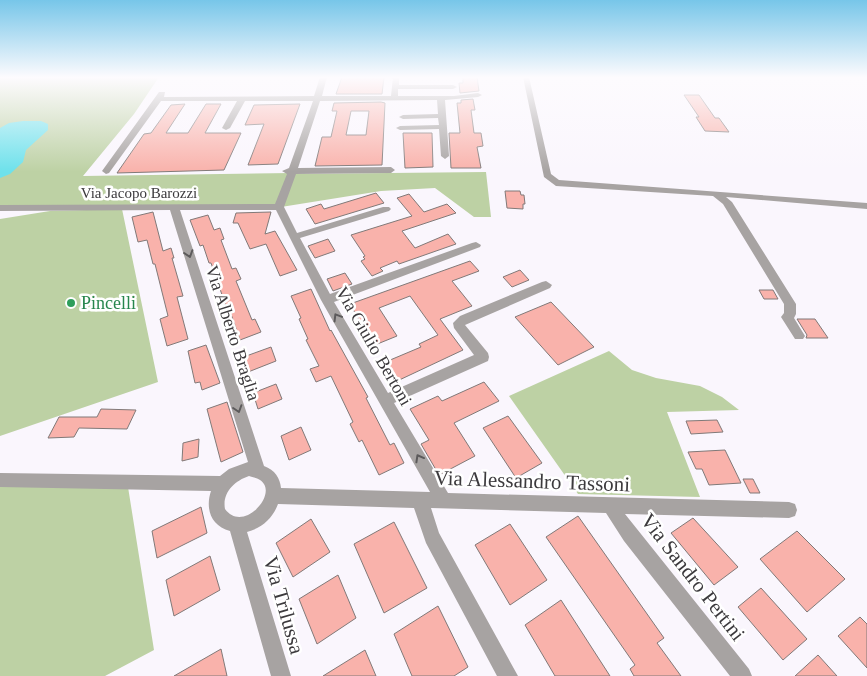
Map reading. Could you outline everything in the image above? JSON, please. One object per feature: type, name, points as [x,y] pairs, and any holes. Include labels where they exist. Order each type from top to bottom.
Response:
[{"type":"street","points":[[106,170],[151,109]]},
{"type":"street","points":[[226,128],[236,109]]},
{"type":"street","points":[[279,207],[313,109]]},
{"type":"street","points":[[442,109],[445,156]]},
{"type":"street","points":[[533,109],[547,175],[552,181],[561,184],[711,192],[867,206]]},
{"type":"street","points":[[404,117],[442,116]]},
{"type":"street","points":[[400,128],[443,127]]},
{"type":"street","points":[[290,171],[392,170]]},
{"type":"street","points":[[711,192],[721,196],[733,210],[790,304],[790,314],[788,317],[799,336]]},
{"type":"street","name":"Via Jacopo Barozzi","points":[[0,208],[279,207]]},
{"type":"street","name":"Via Giulio Bertoni","points":[[279,207],[326,300],[386,400],[442,500]]},
{"type":"street","name":"Via Alberto Braglia","points":[[174,208],[258,470]]},
{"type":"street","points":[[294,237],[386,209]]},
{"type":"street","points":[[326,300],[476,245]]},
{"type":"street","points":[[386,400],[483,358],[460,328],[459,323],[464,319],[546,285]]},
{"type":"street","points":[[249,469],[258,470],[265,473],[271,479],[274,487],[274,496],[265,513],[242,525],[228,524],[221,519],[215,504],[220,489],[239,472],[249,469]]},
{"type":"street","points":[[0,480],[197,484],[220,489]]},
{"type":"street","name":"Via Alessandro Tassoni","points":[[274,496],[789,510]]},
{"type":"street","points":[[420,500],[432,537],[508,676]]},
{"type":"street","name":"Via Sandro Pertini","points":[[610,505],[630,535],[742,676]]},
{"type":"street","name":"Via Trilussa","points":[[242,525],[244,546],[281,676]]},
{"type":"green space","points":[[0,109],[138,109],[83,176],[292,173],[278,207],[0,208]]},
{"type":"green space","points":[[486,172],[491,217],[474,217],[435,188],[381,191],[281,207],[293,174]]},
{"type":"green space","name":"Pincelli","points":[[122,209],[158,382],[0,436],[0,219],[50,211]]},
{"type":"green space","points":[[609,351],[632,370],[656,378],[700,386],[722,397],[739,410],[667,412],[700,497],[578,494],[509,396]]},
{"type":"green space","points":[[0,483],[128,487],[154,650],[105,676],[0,676]]},
{"type":"water","points":[[41,121],[48,124],[48,130],[26,150],[23,162],[10,174],[0,178],[0,128],[9,123]]},
{"type":"building","points":[[168,109],[182,109],[166,133],[188,133],[203,109],[218,109],[205,133],[241,133],[224,170],[117,173],[144,134],[151,133]]},
{"type":"building","points":[[252,109],[298,109],[278,164],[248,165],[264,124],[245,125]]},
{"type":"building","points":[[333,109],[385,109],[382,165],[315,166],[322,137],[331,137],[337,111],[332,111]],"holes":[[[351,111],[369,111],[366,135],[346,135]]]},
{"type":"building","points":[[458,109],[475,109],[471,110],[474,133],[481,133],[483,146],[477,147],[481,168],[451,168],[449,133],[460,133]]},
{"type":"building","points":[[693,109],[708,109],[715,118],[719,118],[729,132],[705,131],[696,117],[699,117]]},
{"type":"building","points":[[403,133],[432,133],[433,167],[405,168]]},
{"type":"building","points":[[505,191],[520,191],[521,195],[524,195],[525,204],[523,204],[523,209],[507,208]]},
{"type":"building","points":[[376,193],[384,203],[315,224],[306,209],[321,204],[324,209]]},
{"type":"building","points":[[409,194],[424,212],[447,204],[456,213],[402,231],[415,248],[448,234],[456,244],[399,264],[397,261],[380,268],[383,271],[372,276],[361,261],[365,259],[363,257],[365,256],[351,235],[412,216],[397,198]]},
{"type":"building","points":[[153,212],[163,251],[171,248],[174,258],[172,258],[183,296],[177,297],[188,339],[167,346],[160,319],[168,316],[155,264],[153,264],[147,240],[138,242],[132,217]]},
{"type":"building","points":[[271,212],[265,234],[275,231],[297,270],[280,276],[266,244],[250,249],[238,223],[233,223],[236,213]]},
{"type":"building","points":[[208,215],[214,230],[220,228],[224,239],[221,240],[232,269],[236,268],[241,279],[236,281],[252,320],[255,319],[261,332],[240,340],[211,263],[209,263],[203,245],[200,246],[190,220]]},
{"type":"building","points":[[328,239],[335,251],[315,258],[308,246]]},
{"type":"building","points":[[470,261],[479,271],[452,281],[472,306],[440,319],[463,350],[395,382],[383,363],[421,347],[419,344],[438,335],[410,296],[379,308],[397,336],[370,347],[362,333],[366,332],[350,304]]},
{"type":"building","points":[[520,270],[529,280],[512,287],[503,277]]},
{"type":"building","points":[[345,273],[352,284],[333,291],[327,279]]},
{"type":"building","points":[[311,289],[330,331],[368,397],[366,398],[390,445],[394,443],[404,463],[379,475],[362,440],[359,442],[350,424],[353,422],[331,376],[316,382],[310,369],[319,366],[306,340],[308,339],[299,319],[301,318],[291,296]]},
{"type":"building","points":[[759,290],[773,290],[778,299],[764,299]]},
{"type":"building","points":[[551,302],[594,347],[558,365],[515,317]]},
{"type":"building","points":[[797,319],[815,319],[828,338],[806,338],[807,335]]},
{"type":"building","points":[[206,345],[220,383],[202,390],[200,382],[195,383],[188,351]]},
{"type":"building","points":[[271,347],[276,361],[243,374],[238,359]]},
{"type":"building","points":[[484,382],[499,401],[454,423],[475,456],[439,475],[421,444],[429,440],[410,409],[438,396],[442,401]]},
{"type":"building","points":[[276,384],[282,399],[258,409],[253,393]]},
{"type":"building","points":[[227,402],[243,452],[221,462],[207,409]]},
{"type":"building","points":[[101,409],[136,410],[127,429],[79,428],[74,437],[48,438],[59,417],[97,417]]},
{"type":"building","points":[[508,416],[542,463],[516,478],[483,428]]},
{"type":"building","points":[[717,420],[723,432],[691,434],[686,421]]},
{"type":"building","points":[[301,427],[311,450],[289,460],[281,436]]},
{"type":"building","points":[[199,439],[198,457],[182,461],[183,443]]},
{"type":"building","points":[[725,450],[741,483],[709,485],[702,469],[696,469],[688,452]]},
{"type":"building","points":[[743,479],[753,479],[760,493],[750,493]]},
{"type":"building","points":[[201,507],[207,533],[157,558],[152,531]]},
{"type":"building","points":[[578,516],[664,638],[657,643],[681,676],[634,676],[630,669],[635,665],[546,537]]},
{"type":"building","points":[[693,518],[738,567],[714,585],[671,533]]},
{"type":"building","points":[[311,519],[330,552],[293,577],[276,543]]},
{"type":"building","points":[[394,522],[427,588],[384,613],[354,544]]},
{"type":"building","points":[[510,524],[547,580],[510,605],[475,545]]},
{"type":"building","points":[[797,531],[845,579],[807,612],[760,559]]},
{"type":"building","points":[[210,556],[220,590],[174,616],[166,580]]},
{"type":"building","points":[[338,575],[356,618],[317,644],[299,599]]},
{"type":"building","points":[[761,588],[807,639],[783,660],[738,607]]},
{"type":"building","points":[[561,600],[610,676],[555,676],[525,625]]},
{"type":"building","points":[[438,606],[468,667],[454,676],[412,676],[394,634]]},
{"type":"building","points":[[860,617],[867,624],[867,668],[838,636]]},
{"type":"building","points":[[221,649],[227,676],[174,676]]},
{"type":"building","points":[[365,650],[376,676],[323,676]]},
{"type":"building","points":[[818,655],[837,676],[795,676]]},
{"type":"place","name":"Pincelli","points":[[71,303]]}]
